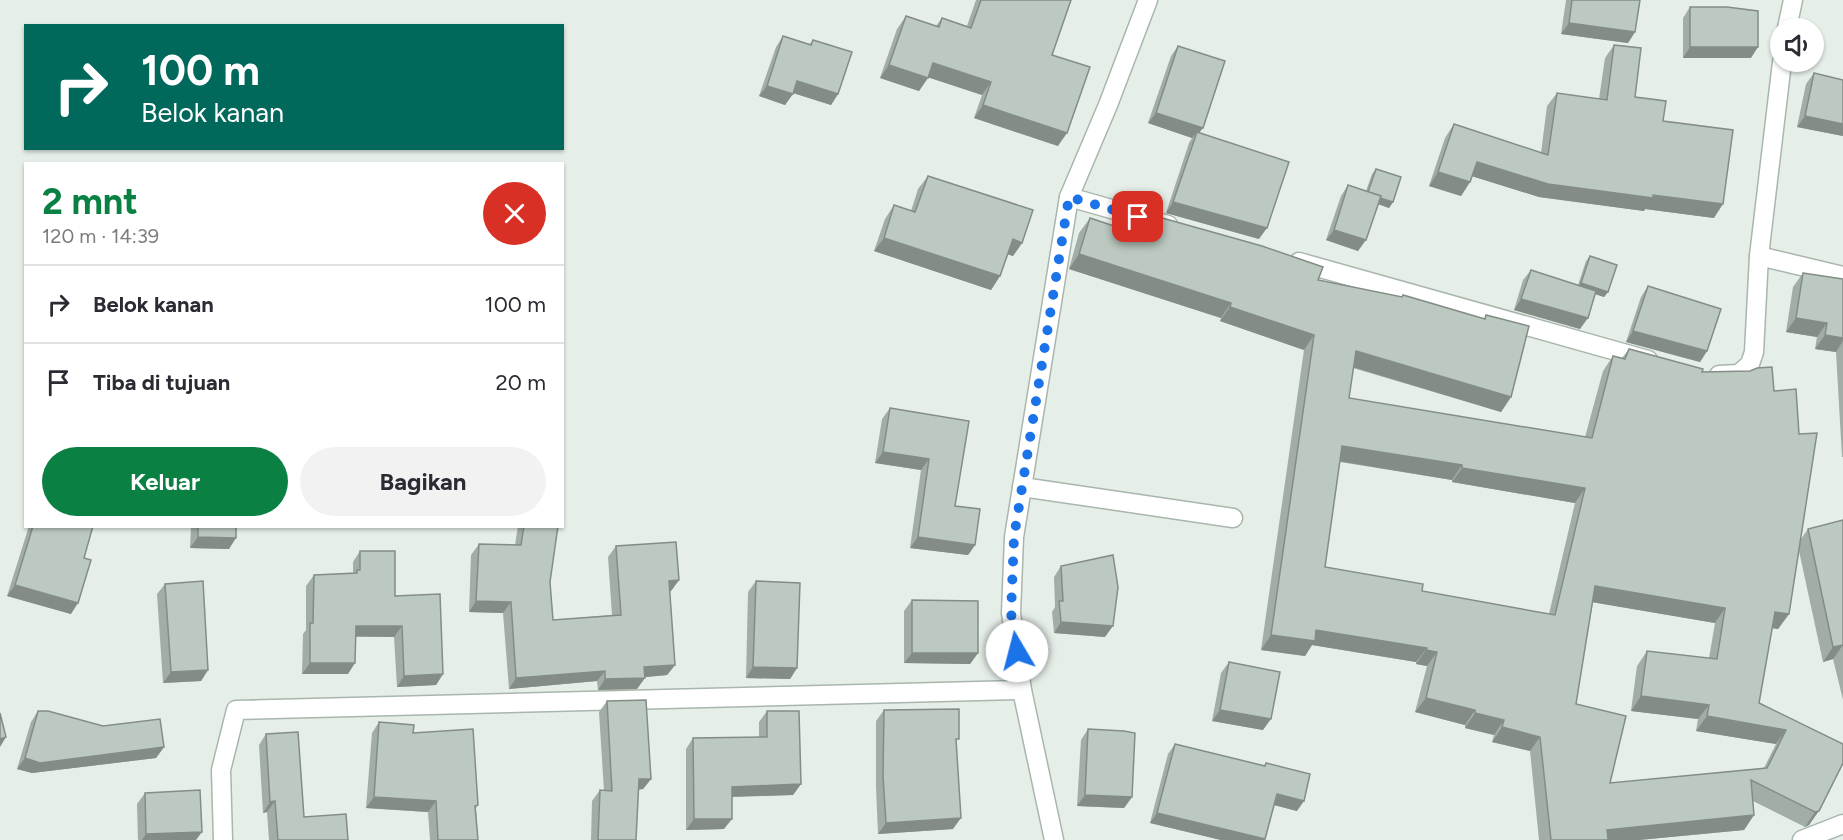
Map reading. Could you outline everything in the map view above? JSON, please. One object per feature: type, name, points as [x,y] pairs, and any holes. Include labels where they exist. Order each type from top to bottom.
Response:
[{"type":"street","points":[[1054,840],[1022,690],[1011,613],[1014,537],[1069,197],[1108,105],[1148,0]]},
{"type":"street","points":[[1789,18],[1793,0]]},
{"type":"street","points":[[1705,374],[1739,374],[1750,364],[1754,352],[1759,256],[1781,72]]},
{"type":"street","points":[[1069,197],[1184,230]]},
{"type":"street","points":[[1759,256],[1843,276]]},
{"type":"street","points":[[1287,259],[1665,365]]},
{"type":"street","points":[[1022,487],[1233,518]]},
{"type":"street","points":[[223,840],[221,770],[236,710],[1022,690]]},
{"type":"street","points":[[1802,840],[1843,824]]},
{"type":"building","points":[[981,0],[1071,0],[1052,55],[1090,67],[1067,133],[983,105],[991,82],[933,63],[928,78],[889,65],[906,16],[939,27],[942,18],[971,28]]},
{"type":"building","points":[[1572,0],[1640,0],[1635,32],[1569,23]]},
{"type":"building","points":[[1690,7],[1727,7],[1758,11],[1758,47],[1690,47]]},
{"type":"building","points":[[783,36],[811,45],[813,40],[852,52],[838,94],[797,81],[793,94],[767,86]]},
{"type":"building","points":[[1614,45],[1641,48],[1635,97],[1666,101],[1663,121],[1733,130],[1723,204],[1653,195],[1653,198],[1548,184],[1477,162],[1470,182],[1438,172],[1454,124],[1548,155],[1557,93],[1607,100]]},
{"type":"building","points":[[1178,46],[1225,61],[1203,128],[1156,113]]},
{"type":"building","points":[[1814,73],[1843,80],[1843,124],[1805,116]]},
{"type":"building","points":[[1197,132],[1289,162],[1267,228],[1173,202]]},
{"type":"building","points":[[1376,169],[1401,177],[1393,202],[1368,192]]},
{"type":"building","points":[[928,176],[1033,210],[1022,243],[1013,239],[1000,276],[884,238],[894,205],[915,212]]},
{"type":"building","points":[[1348,185],[1381,196],[1366,240],[1334,230]]},
{"type":"building","points":[[1148,214],[1262,246],[1323,267],[1318,280],[1402,297],[1403,295],[1485,319],[1486,315],[1529,326],[1511,397],[1356,351],[1349,398],[1592,438],[1613,356],[1625,359],[1629,349],[1703,369],[1702,372],[1750,371],[1772,367],[1774,391],[1796,389],[1799,434],[1817,433],[1789,614],[1775,612],[1759,703],[1843,744],[1843,763],[1819,811],[1815,812],[1751,780],[1754,815],[1607,830],[1608,840],[1551,840],[1540,737],[1502,727],[1504,720],[1475,713],[1475,710],[1426,698],[1437,652],[1426,650],[1427,648],[1316,630],[1315,641],[1271,635],[1314,335],[1230,307],[1231,303],[1079,254],[1090,218],[1141,235]],"holes":[[[1342,446],[1585,488],[1555,615],[1422,591],[1423,584],[1325,567]],[[1595,586],[1725,608],[1717,659],[1647,651],[1641,696],[1709,705],[1707,716],[1786,730],[1767,768],[1610,783],[1626,716],[1576,704]]]},
{"type":"building","points":[[1590,256],[1617,265],[1608,292],[1581,283]]},
{"type":"building","points":[[1531,270],[1596,291],[1588,318],[1521,299]]},
{"type":"building","points":[[1803,273],[1843,279],[1843,338],[1825,335],[1827,323],[1796,318]]},
{"type":"building","points":[[1648,286],[1721,309],[1707,351],[1633,331]]},
{"type":"building","points":[[890,408],[969,421],[955,506],[980,509],[975,545],[918,537],[929,459],[883,452]]},
{"type":"building","points":[[1843,520],[1843,645],[1833,647],[1808,529]]},
{"type":"building","points":[[32,528],[92,528],[84,558],[91,560],[78,603],[15,585]]},
{"type":"building","points":[[198,528],[236,528],[236,538],[198,537]]},
{"type":"building","points":[[524,528],[558,528],[550,582],[553,620],[621,615],[616,546],[676,542],[679,580],[669,581],[675,665],[644,667],[645,678],[605,679],[605,671],[516,678],[511,602],[476,601],[479,544],[521,545]]},
{"type":"building","points":[[360,551],[395,551],[395,596],[440,594],[443,674],[404,676],[402,626],[356,626],[355,663],[310,663],[310,623],[313,623],[314,575],[357,573],[357,570],[360,570]]},
{"type":"building","points":[[1113,555],[1118,587],[1113,626],[1061,622],[1059,601],[1063,601],[1061,566]]},
{"type":"building","points":[[203,581],[208,670],[171,672],[165,584]]},
{"type":"building","points":[[756,581],[800,583],[797,668],[753,667]]},
{"type":"building","points":[[912,600],[978,601],[978,653],[912,653]]},
{"type":"building","points":[[1229,662],[1280,672],[1271,719],[1220,710]]},
{"type":"building","points":[[646,700],[651,779],[639,779],[636,840],[598,840],[600,790],[612,791],[607,701]]},
{"type":"building","points":[[959,709],[959,739],[956,739],[961,818],[886,823],[883,776],[884,710]]},
{"type":"building","points":[[38,711],[48,711],[103,726],[160,719],[164,747],[40,763],[25,758]]},
{"type":"building","points":[[767,711],[799,711],[801,784],[732,787],[732,819],[694,819],[693,738],[767,737]]},
{"type":"building","points":[[0,713],[6,737],[0,739]]},
{"type":"building","points":[[379,722],[414,725],[413,733],[473,729],[478,840],[438,840],[436,801],[374,797]]},
{"type":"building","points":[[1088,729],[1135,733],[1132,797],[1085,795]]},
{"type":"building","points":[[298,732],[304,817],[346,814],[348,840],[278,840],[275,801],[270,802],[266,734]]},
{"type":"building","points":[[1175,744],[1265,766],[1266,763],[1310,774],[1304,801],[1277,794],[1265,839],[1157,813]]},
{"type":"building","points":[[200,790],[202,832],[146,834],[145,793]]},
{"type":"route","points":[[1017,651],[1011,613],[1014,537],[1069,197],[1138,217]]}]
